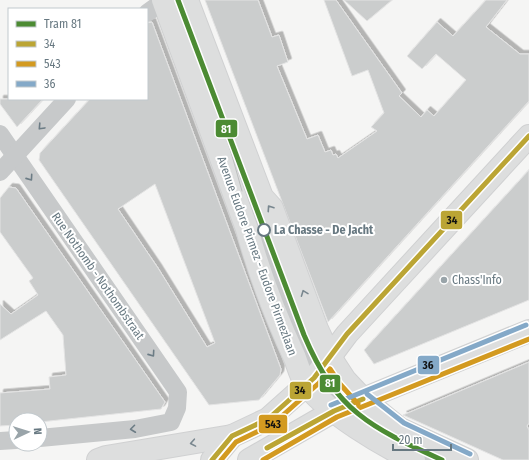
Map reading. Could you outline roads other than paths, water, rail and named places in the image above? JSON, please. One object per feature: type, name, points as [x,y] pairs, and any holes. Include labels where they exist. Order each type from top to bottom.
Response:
[{"type":"main road","name":"Avenue Eudore Pirmez - Eudore Pirmezlaan","points":[[187,0],[262,197],[272,208],[317,329],[330,357],[345,380],[363,399],[400,429],[467,460]]},
{"type":"main road","name":"Avenue Eudore Pirmez - Eudore Pirmezlaan","points":[[160,3],[247,229],[253,251],[287,342],[312,380],[338,409],[376,440],[414,460]]},
{"type":"main road","points":[[98,460],[106,457],[152,451],[232,436],[268,419],[312,380],[347,334],[529,136]]},
{"type":"main road","points":[[249,460],[338,409],[529,332]]},
{"type":"main road","points":[[212,460],[232,436]]},
{"type":"street","points":[[0,172],[66,100]]},
{"type":"street","name":"Rue Nothomb - Nothombstraat","points":[[0,134],[178,392],[178,408],[171,422],[135,429],[48,437]]},
{"type":"lane","name":"Avenue Eudore Pirmez - Eudore Pirmezlaan","points":[[195,55],[304,348],[312,380]]},
{"type":"lane","points":[[338,409],[377,433],[431,460]]},
{"type":"tram line","name":"81","points":[[178,0],[304,335],[316,361],[329,382],[358,414],[375,426],[395,437],[442,460]]},
{"type":"tram line","points":[[218,106],[242,191]]},
{"type":"place","name":"La Chasse - De Jacht","points":[[264,230]]},
{"type":"place","name":"Chass'Info","points":[[444,280]]}]
